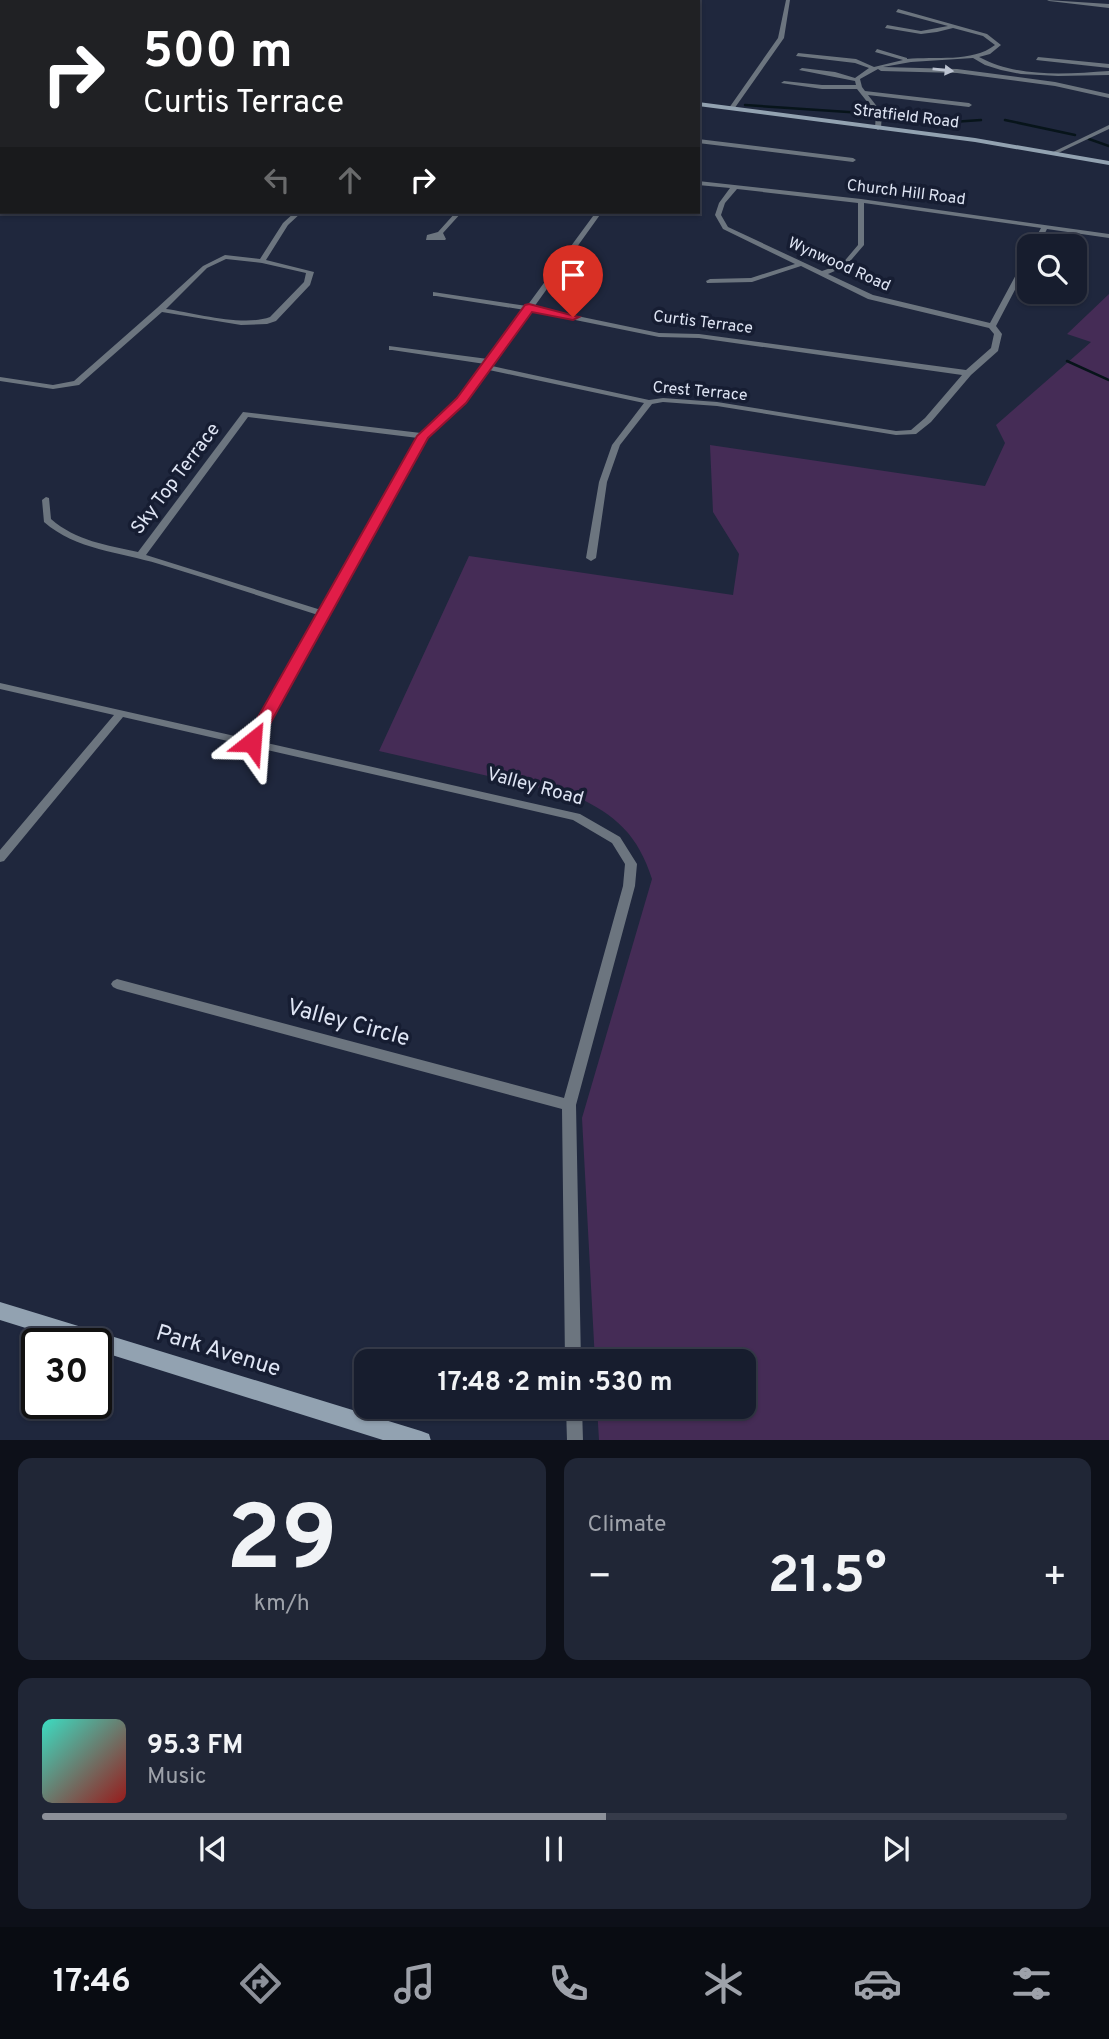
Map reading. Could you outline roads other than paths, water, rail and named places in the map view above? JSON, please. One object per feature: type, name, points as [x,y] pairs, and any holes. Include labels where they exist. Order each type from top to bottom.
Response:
[{"type":"main road","name":"Stratfield Road","points":[[700,104],[1109,163]]},
{"type":"main road","name":"Park Avenue","points":[[0,1311],[421,1440]]},
{"type":"street","points":[[733,108],[781,38],[788,0]]},
{"type":"street","points":[[1049,0],[1109,6]]},
{"type":"street","points":[[858,83],[864,72],[874,67],[908,60],[973,56],[997,48],[997,43],[985,35],[898,11]]},
{"type":"street","points":[[923,18],[914,22],[944,29]]},
{"type":"street","points":[[930,34],[954,26]]},
{"type":"street","points":[[887,27],[944,39]]},
{"type":"street","points":[[877,51],[908,60]]},
{"type":"street","points":[[798,55],[856,61],[874,67],[974,73],[1076,87],[1109,96]]},
{"type":"street","points":[[973,56],[987,64],[1005,68],[1072,76],[1108,70]]},
{"type":"street","points":[[1038,59],[1100,65],[1108,70]]},
{"type":"street","points":[[802,70],[858,83],[879,113],[878,128]]},
{"type":"street","points":[[784,83],[822,88],[858,83]]},
{"type":"street","points":[[865,93],[969,105]]},
{"type":"street","points":[[1054,153],[1109,127]]},
{"type":"street","points":[[700,141],[853,160]]},
{"type":"street","name":"Church Hill Road","points":[[700,183],[861,201],[1109,236]]},
{"type":"street","name":"Wynwood Road","points":[[736,187],[722,203],[718,215],[725,228],[871,297],[992,326]]},
{"type":"street","points":[[824,273],[844,265],[861,245],[861,201]]},
{"type":"street","points":[[262,261],[285,224],[297,214]]},
{"type":"street","points":[[440,233],[457,214]]},
{"type":"street","points":[[252,742],[423,436],[461,400],[489,365],[598,214]]},
{"type":"street","points":[[1041,234],[1045,227]]},
{"type":"street","points":[[0,379],[52,387],[76,383],[216,260],[236,256],[310,272],[307,283],[273,318],[255,325],[160,310]]},
{"type":"street","points":[[710,281],[752,280],[801,264]]},
{"type":"street","points":[[968,373],[995,349],[998,334],[992,326],[1017,279]]},
{"type":"street","name":"Curtis Terrace","points":[[436,294],[529,308],[659,335],[699,335],[968,373]]},
{"type":"street","name":"Crest Terrace","points":[[392,348],[489,365],[649,402],[663,400],[717,404],[896,433],[913,432],[928,421],[968,373]]},
{"type":"street","points":[[591,558],[603,482],[616,444],[649,402]]},
{"type":"street","name":"Sky Top Terrace","points":[[322,613],[141,556],[246,414],[423,436]]},
{"type":"street","points":[[46,500],[47,520],[57,530],[80,541],[141,556]]},
{"type":"street","name":"Valley Road","points":[[0,686],[576,817],[615,840],[631,864],[629,886],[569,1105],[573,1349]]},
{"type":"street","points":[[0,858],[121,713]]},
{"type":"street","name":"Valley Circle","points":[[117,984],[569,1105]]},
{"type":"street","points":[[574,1419],[575,1440]]},
{"type":"waterway","points":[[745,105],[863,113]]},
{"type":"waterway","points":[[888,115],[924,117],[938,123],[981,120]]},
{"type":"waterway","points":[[1005,120],[1075,135]]},
{"type":"waterway","points":[[1089,139],[1109,146]]},
{"type":"waterway","points":[[1067,361],[1109,380]]}]
